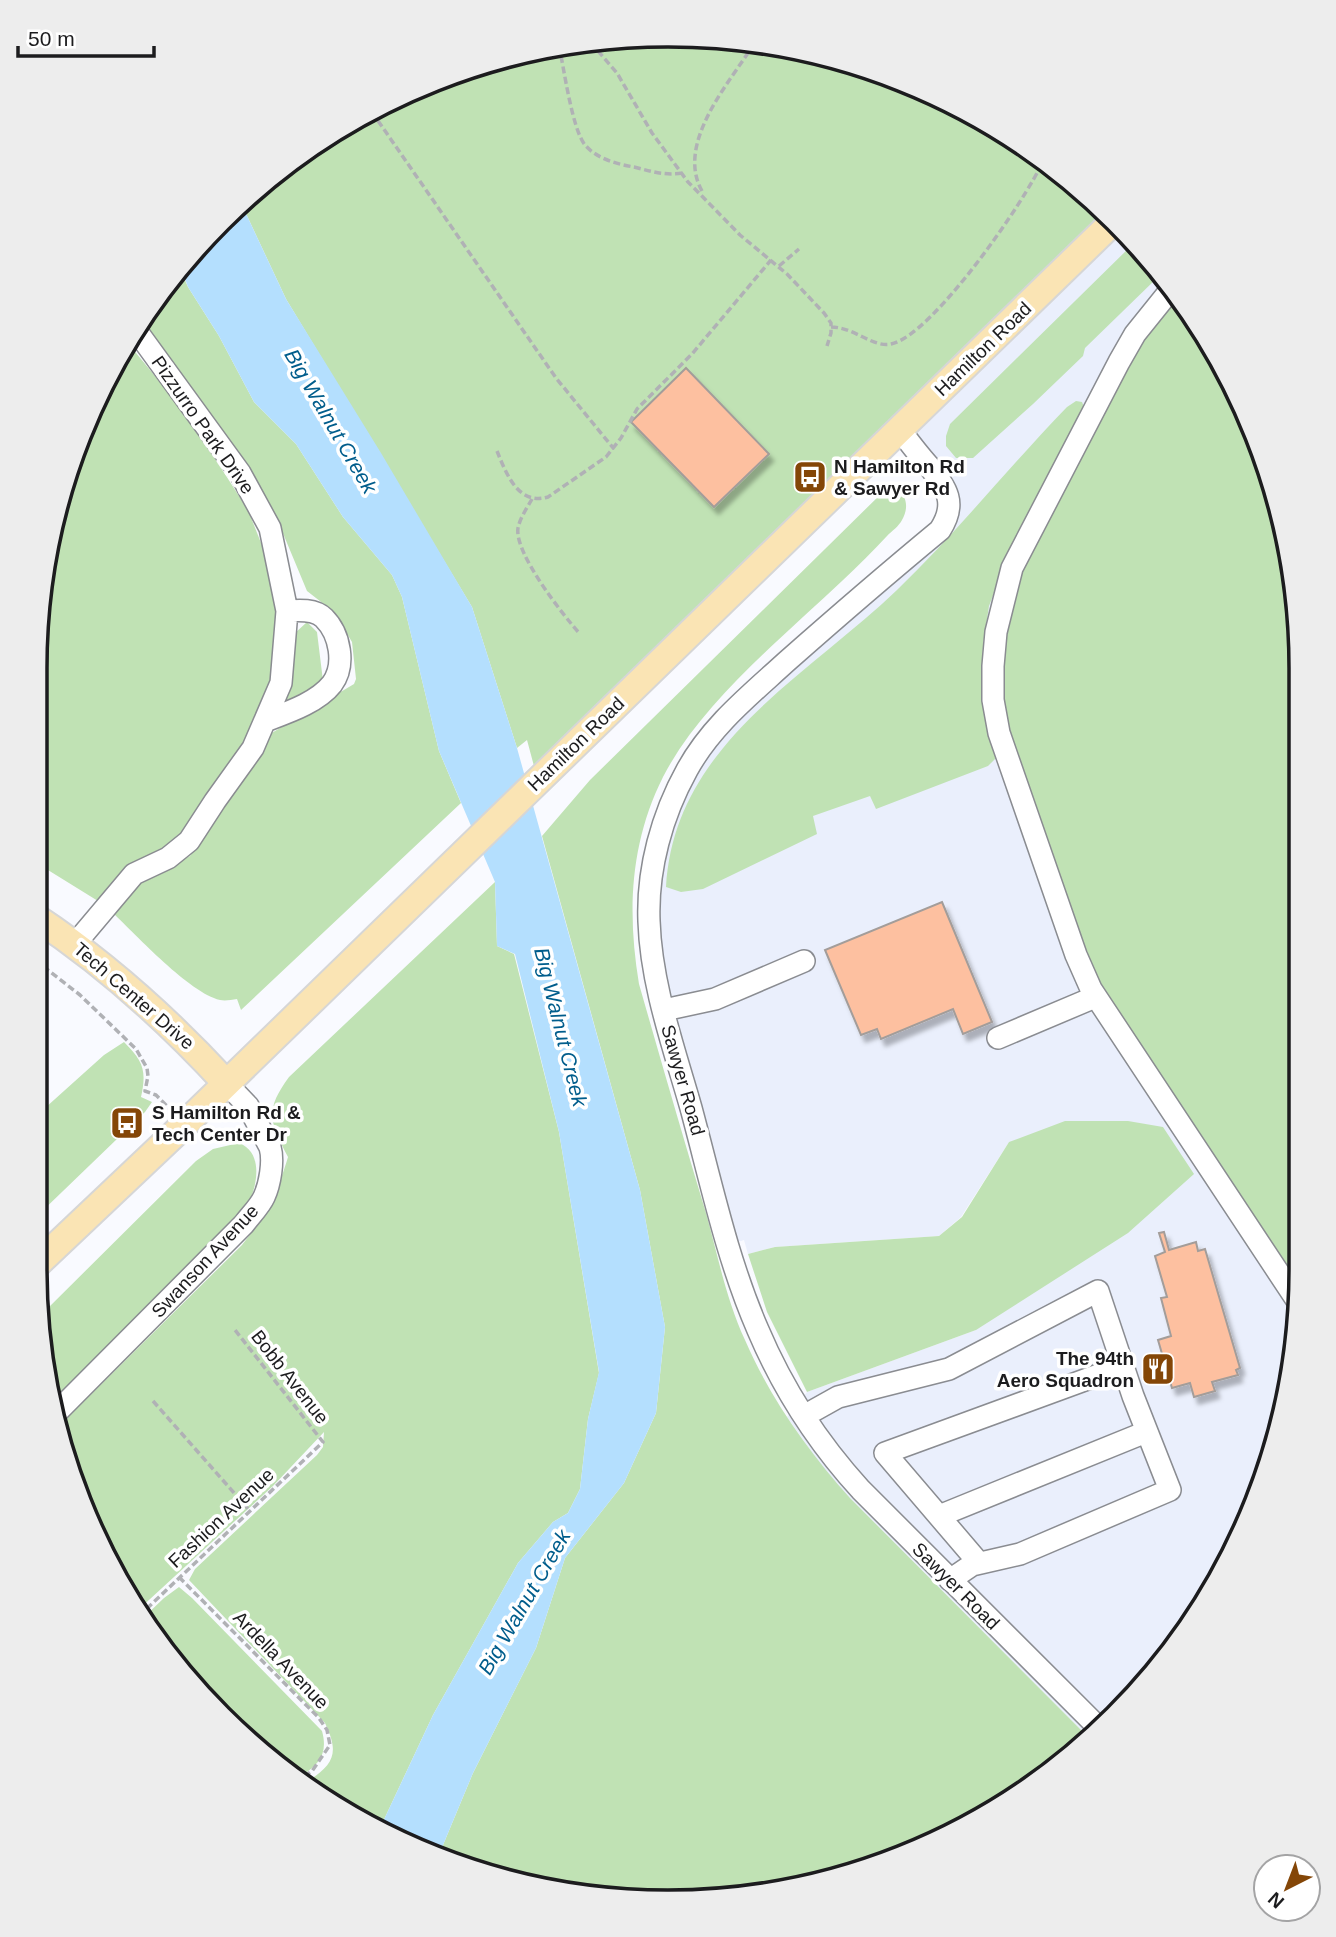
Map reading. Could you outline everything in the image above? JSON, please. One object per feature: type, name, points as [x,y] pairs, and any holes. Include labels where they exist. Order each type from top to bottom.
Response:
[{"type":"main road","name":"Hamilton Road","points":[[47,1255],[185,1124],[1106,228]]},
{"type":"main road","name":"Tech Center Drive","points":[[47,925],[138,995],[176,1030],[226,1083]]},
{"type":"street","points":[[1165,297],[1135,334],[1012,568],[996,632],[993,700],[999,733],[1076,955],[1095,997],[1288,1288]]},
{"type":"street","name":"Pizzurro Park Drive","points":[[75,944],[134,874],[168,858],[189,841],[253,748],[281,683],[287,611],[270,528],[240,473],[142,339]]},
{"type":"street","name":"Sawyer Road","points":[[900,430],[942,483],[949,496],[948,518],[940,530],[849,607],[737,707],[708,737],[687,770],[663,825],[650,887],[652,957],[663,1010],[745,1297],[772,1361],[804,1416],[831,1457],[846,1474],[1092,1722]]},
{"type":"street","points":[[265,721],[290,712],[317,697],[332,684],[340,662],[338,639],[323,617],[304,610],[287,611]]},
{"type":"street","points":[[663,1010],[715,999],[804,961]]},
{"type":"street","points":[[998,1038],[1095,997]]},
{"type":"street","name":"Swanson Avenue","points":[[63,1406],[236,1233],[264,1197],[271,1168],[270,1147],[248,1106],[226,1083]]},
{"type":"street","points":[[804,1416],[838,1397],[949,1369],[1098,1291],[1146,1432],[1170,1490],[1020,1554],[972,1565],[950,1580]]},
{"type":"street","points":[[979,1563],[885,1453],[1123,1366]]},
{"type":"street","points":[[939,1516],[1146,1432]]},
{"type":"path","points":[[599,52],[617,73],[652,133],[682,173],[740,235],[778,266],[824,313],[831,323],[827,346]]},
{"type":"path","points":[[704,196],[696,174],[700,132],[710,109],[748,53]]},
{"type":"path","points":[[561,57],[578,130],[587,147],[603,158],[627,166],[671,175],[682,173]]},
{"type":"path","points":[[377,120],[555,377],[614,449]]},
{"type":"path","points":[[831,327],[843,327],[887,345],[908,336],[936,310],[973,268],[1023,198],[1038,170]]},
{"type":"path","points":[[778,266],[799,249]]},
{"type":"path","points":[[496,451],[511,482],[524,496],[539,500],[548,497],[606,457],[614,449],[637,410],[692,354],[771,260]]},
{"type":"path","points":[[532,499],[518,529],[519,542],[524,555],[561,613],[580,634]]},
{"type":"path","points":[[47,969],[80,995],[136,1049],[147,1068],[145,1091],[156,1095],[185,1124]]},
{"type":"path","name":"Bobb Avenue","points":[[235,1330],[323,1442]]},
{"type":"path","points":[[153,1401],[250,1511]]},
{"type":"path","name":"Fashion Avenue","points":[[148,1607],[323,1442]]},
{"type":"path","name":"Ardella Avenue","points":[[179,1577],[327,1730],[330,1745],[308,1774]]},
{"type":"shaded area","points":[[1106,228],[1135,259],[1184,323],[1225,393],[1256,468],[1268,507],[1283,587],[1289,668],[1289,1269],[1277,1390],[1256,1469],[1225,1544],[1206,1579],[1184,1614],[1135,1678],[1082,1731],[850,1498],[822,1467],[787,1417],[807,1392],[976,1330],[1009,1142],[961,1217],[939,1236],[775,1247],[748,1254],[744,1240],[729,1245],[649,921],[687,770],[950,507],[900,430]]},
{"type":"green space","points":[[668,47],[749,53],[829,68],[868,80],[943,111],[978,130],[1046,176],[1106,228],[538,781],[527,740],[517,748],[472,607],[286,299],[246,213],[290,176],[323,152],[393,111],[468,80],[547,59],[627,49]]},
{"type":"green space","points":[[1127,250],[1153,282],[1085,348],[1083,356],[973,458],[956,458],[946,446],[950,424]]},
{"type":"green space","points":[[185,279],[254,402],[296,444],[343,517],[392,575],[402,597],[439,751],[461,803],[241,1010],[237,999],[220,1000],[194,987],[113,913],[124,896],[144,879],[190,856],[270,734],[354,684],[356,679],[352,642],[334,612],[307,591],[277,519],[234,446],[145,334]]},
{"type":"green space","points":[[1165,297],[1206,358],[1241,430],[1268,507],[1283,587],[1289,668],[1288,1287],[1106,1015],[993,700],[1012,568]]},
{"type":"green space","points":[[134,351],[187,415],[248,510],[269,563],[275,609],[275,650],[272,680],[246,745],[179,841],[98,901],[47,869],[49,627],[59,547],[80,468],[111,393]]},
{"type":"green space","points":[[1076,401],[1082,402],[1084,407],[1006,561],[989,606],[983,645],[982,691],[996,758],[988,766],[876,809],[870,796],[813,816],[817,834],[703,889],[681,892],[666,887],[674,837],[693,793],[718,754],[750,718],[786,685],[897,590],[1067,407]]},
{"type":"green space","points":[[896,488],[903,494],[906,502],[906,511],[899,524],[721,697],[679,750],[663,777],[644,827],[634,878],[633,931],[639,984],[738,1325],[766,1383],[805,1443],[850,1498],[1082,1731],[1046,1761],[978,1807],[906,1842],[829,1869],[749,1884],[668,1890],[587,1884],[507,1869],[442,1847],[473,1773],[536,1648],[565,1558],[624,1483],[656,1413],[665,1327],[640,1190],[542,836],[590,780],[886,489]]},
{"type":"green space","points":[[307,622],[317,632],[323,681],[292,702],[285,700],[292,665],[294,634]]},
{"type":"green space","points":[[495,882],[497,946],[514,954],[559,1132],[599,1373],[588,1419],[580,1489],[568,1513],[553,1522],[518,1563],[433,1715],[383,1821],[313,1778],[324,1769],[332,1756],[332,1742],[325,1723],[189,1580],[195,1569],[317,1455],[323,1447],[324,1432],[273,1486],[145,1603],[111,1544],[80,1469],[66,1419],[242,1245],[258,1223],[275,1194],[288,1157],[272,1117],[276,1099],[289,1077]]},
{"type":"green space","points":[[124,1042],[136,1055],[142,1067],[144,1080],[141,1097],[152,1102],[145,1112],[47,1206],[47,1106],[104,1055]]},
{"type":"green space","points":[[1065,1121],[1128,1121],[1163,1127],[1194,1174],[1128,1233],[976,1330],[807,1392],[767,1312],[748,1254],[775,1247],[939,1236],[962,1217],[1009,1142]]},
{"type":"green space","points":[[239,1143],[248,1148],[253,1156],[256,1165],[255,1185],[245,1212],[61,1398],[49,1307],[196,1161],[213,1149]]},
{"type":"green space","points":[[179,1587],[322,1731],[323,1752],[313,1767],[306,1772],[290,1761],[259,1736],[201,1678],[150,1611]]},
{"type":"water","name":"Big Walnut Creek","points":[[246,213],[286,299],[472,607],[517,748],[640,1190],[665,1327],[656,1413],[624,1483],[565,1558],[536,1648],[473,1773],[442,1847],[383,1821],[433,1715],[518,1563],[553,1522],[568,1513],[580,1489],[588,1419],[599,1372],[559,1132],[515,954],[497,946],[495,882],[439,751],[402,597],[392,575],[343,517],[296,444],[254,402],[219,336],[185,279]]},
{"type":"building","points":[[686,368],[769,454],[714,507],[631,422]]},
{"type":"building","points":[[942,902],[992,1022],[963,1034],[953,1009],[881,1039],[877,1029],[861,1035],[825,950]]},
{"type":"building","points":[[1164,1232],[1169,1250],[1196,1242],[1198,1251],[1205,1249],[1240,1368],[1236,1370],[1238,1375],[1212,1382],[1215,1391],[1194,1397],[1190,1383],[1172,1388],[1158,1340],[1171,1336],[1161,1298],[1167,1297],[1155,1256],[1165,1252],[1159,1233]]},
{"type":"place","name":"N Hamilton Rd & Sawyer Rd","points":[[810,477]]},
{"type":"place","name":"S Hamilton Rd & Tech Center Dr","points":[[127,1123]]},
{"type":"place","name":"The 94th Aero Squadron","points":[[1158,1369]]}]
